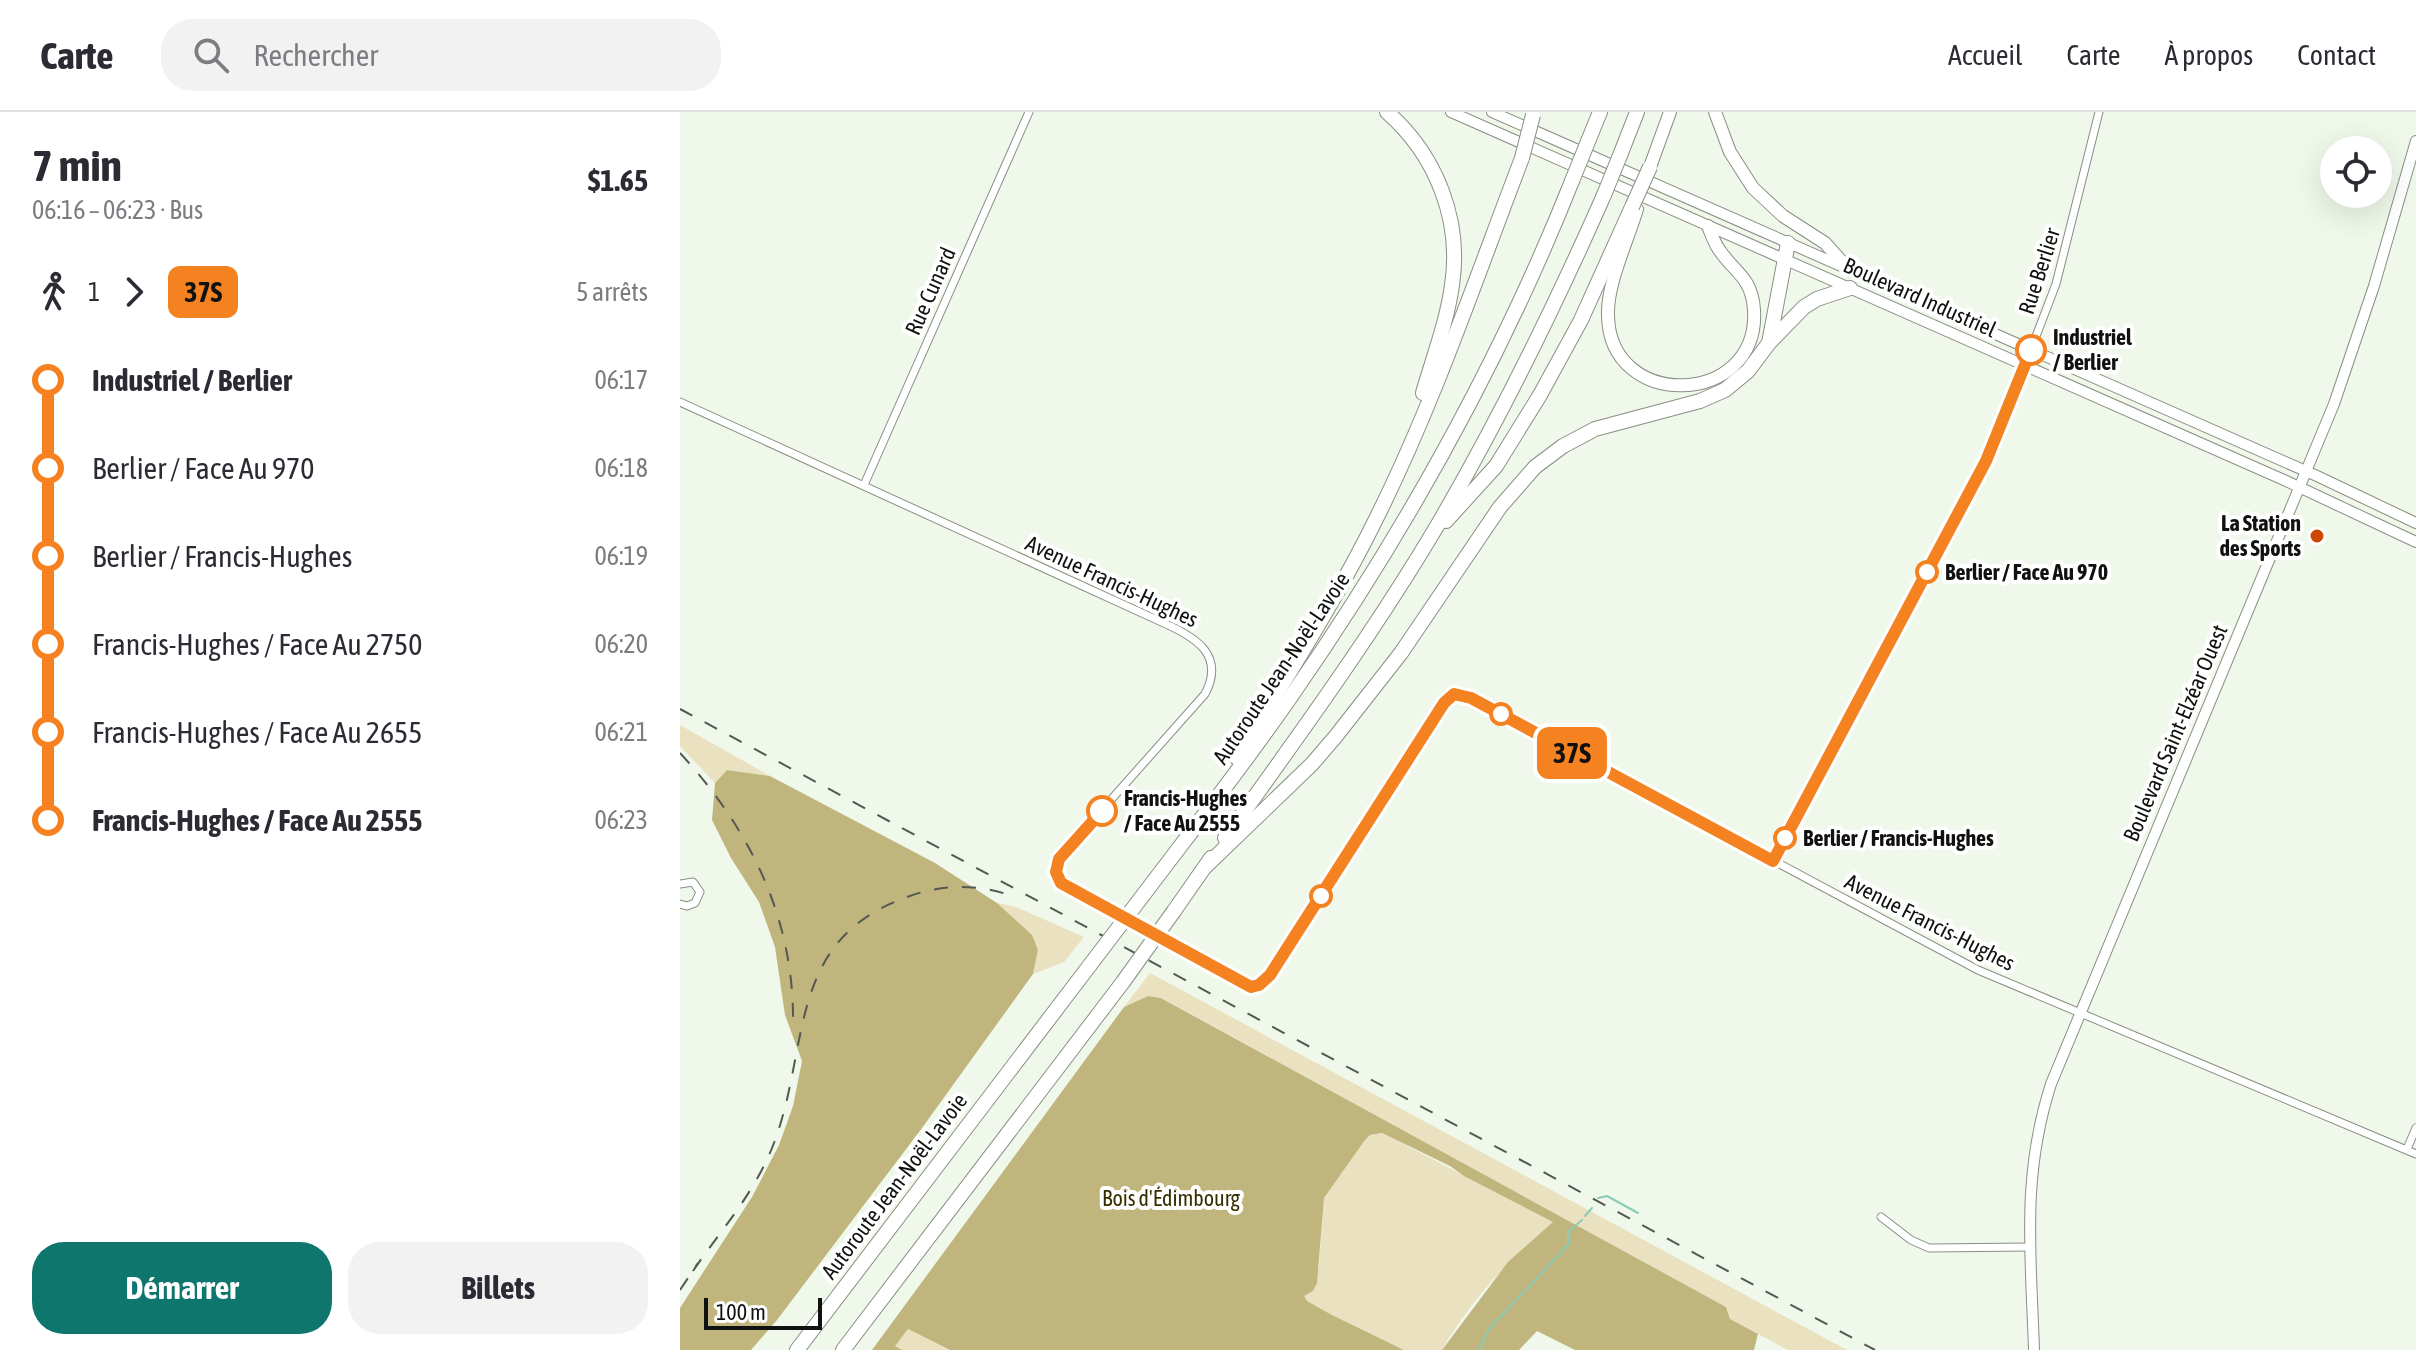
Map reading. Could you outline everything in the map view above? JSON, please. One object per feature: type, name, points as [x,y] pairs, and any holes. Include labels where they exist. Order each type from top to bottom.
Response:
[{"type":"highway","points":[[1387,112],[1415,141],[1435,173],[1450,218],[1454,251],[1448,304],[1404,459]]},
{"type":"highway","name":"Autoroute Jean-Noël-Lavoie","points":[[797,1350],[1144,894],[1308,671],[1404,519],[1497,347],[1600,112]]},
{"type":"highway","points":[[843,1350],[1123,982],[1341,675],[1427,542],[1518,377],[1604,195],[1637,112]]},
{"type":"highway","points":[[1195,826],[1333,600],[1404,459],[1522,158],[1536,114]]},
{"type":"highway","points":[[1427,542],[1496,466],[1529,415],[1581,320],[1635,208],[1650,167]]},
{"type":"highway","points":[[1769,343],[1788,243]]},
{"type":"highway","points":[[1206,866],[1312,764],[1344,727],[1401,653],[1509,495],[1535,467],[1563,446],[1601,427],[1719,394],[1748,371],[1769,343],[1810,302],[1850,288]]},
{"type":"main road","points":[[1650,167],[1670,112]]},
{"type":"main road","points":[[1715,112],[1730,152],[1753,188],[1783,216],[1825,243],[1850,271]]},
{"type":"main road","points":[[1635,208],[1611,292],[1607,314],[1609,328],[1617,350],[1630,366],[1641,375],[1663,384],[1692,386],[1719,376],[1739,358],[1751,334],[1754,310],[1748,286],[1739,270],[1718,249],[1708,226]]},
{"type":"street","name":"Rue Cunard","points":[[864,485],[1029,112]]},
{"type":"street","name":"Boulevard Industriel","points":[[1451,112],[2300,487],[2416,542]]},
{"type":"street","name":"Boulevard Industriel","points":[[1492,112],[2416,523]]},
{"type":"street","name":"Rue Berlier","points":[[1773,861],[1980,473],[2025,366],[2062,265],[2099,112]]},
{"type":"street","name":"Boulevard Saint-Elzéar Ouest","points":[[2034,1350],[2029,1192],[2039,1127],[2054,1075],[2334,404],[2368,305],[2416,141]]},
{"type":"street","name":"Avenue Francis-Hughes","points":[[680,402],[1179,630],[1204,649],[1211,669],[1205,694],[1061,856],[1056,872],[1066,886],[1245,985],[1259,985],[1270,975],[1444,703],[1454,694],[1471,698],[1978,970],[2416,1154]]},
{"type":"street","points":[[680,884],[693,882],[700,892],[695,903],[687,906],[680,904]]},
{"type":"street","points":[[2407,1149],[2416,1128]]},
{"type":"street","points":[[1881,1217],[1911,1240],[1929,1248],[2030,1247]]},
{"type":"shaded area","points":[[680,725],[770,776],[727,770],[715,783],[680,746]]},
{"type":"shaded area","points":[[997,903],[1016,907],[1084,937],[1064,962],[1033,974],[1038,950],[1032,936]]},
{"type":"shaded area","points":[[1150,973],[1847,1350],[1788,1350],[1730,1319],[1726,1307],[1162,998],[1148,996],[1124,1007]]},
{"type":"shaded area","points":[[1382,1133],[1554,1222],[1492,1281],[1465,1314],[1442,1350],[1404,1350],[1332,1315],[1303,1296],[1313,1291],[1319,1265],[1324,1198],[1365,1140],[1370,1135]]},
{"type":"shaded area","points":[[908,1329],[950,1350],[902,1350],[894,1346]]},
{"type":"green space","points":[[727,770],[770,776],[935,863],[997,903],[1032,935],[1038,950],[1033,974],[922,1128],[751,1350],[680,1350],[680,1308],[752,1197],[779,1145],[793,1106],[802,1061],[785,1015],[775,947],[759,902],[731,858],[712,820],[715,783]]},
{"type":"green space","name":"Bois d'Édimbourg","points":[[1148,996],[1161,998],[1726,1307],[1730,1319],[1758,1334],[1754,1350],[1575,1350],[1537,1331],[1519,1350],[1442,1350],[1508,1262],[1553,1222],[1382,1133],[1370,1135],[1365,1140],[1324,1198],[1317,1283],[1313,1291],[1304,1296],[1307,1301],[1332,1315],[1404,1350],[950,1350],[908,1329],[895,1346],[902,1350],[872,1350],[1124,1007]]},
{"type":"waterway","points":[[1598,1198],[1607,1196],[1638,1213]]},
{"type":"waterway","points":[[1585,1216],[1592,1208]]},
{"type":"waterway","points":[[1479,1350],[1489,1329],[1568,1245],[1568,1232],[1582,1220]]},
{"type":"railway","points":[[680,709],[1875,1350]]},
{"type":"railway","points":[[680,753],[728,813],[764,879],[786,949],[792,987],[793,1026]]},
{"type":"railway","points":[[693,1271],[746,1197],[772,1148],[784,1111],[808,1001],[821,969],[840,940],[869,915],[923,892],[974,888],[1012,896]]},
{"type":"railway","points":[[680,1290],[698,1263]]},
{"type":"bus line","name":"37S","points":[[1102,811],[1059,859],[1056,872],[1061,883],[1251,987],[1259,985],[1270,975],[1444,703],[1454,694],[1471,698],[1773,861],[1986,461],[2031,350]]},
{"type":"place","name":"Industriel / Berlier","points":[[2031,350]]},
{"type":"place","name":"La Station des Sports","points":[[2317,536]]},
{"type":"place","name":"Berlier / Face Au 970","points":[[1927,572]]},
{"type":"place","name":"Francis-Hughes / Face Au 2555","points":[[1102,811]]},
{"type":"place","name":"Berlier / Francis-Hughes","points":[[1785,838]]}]
